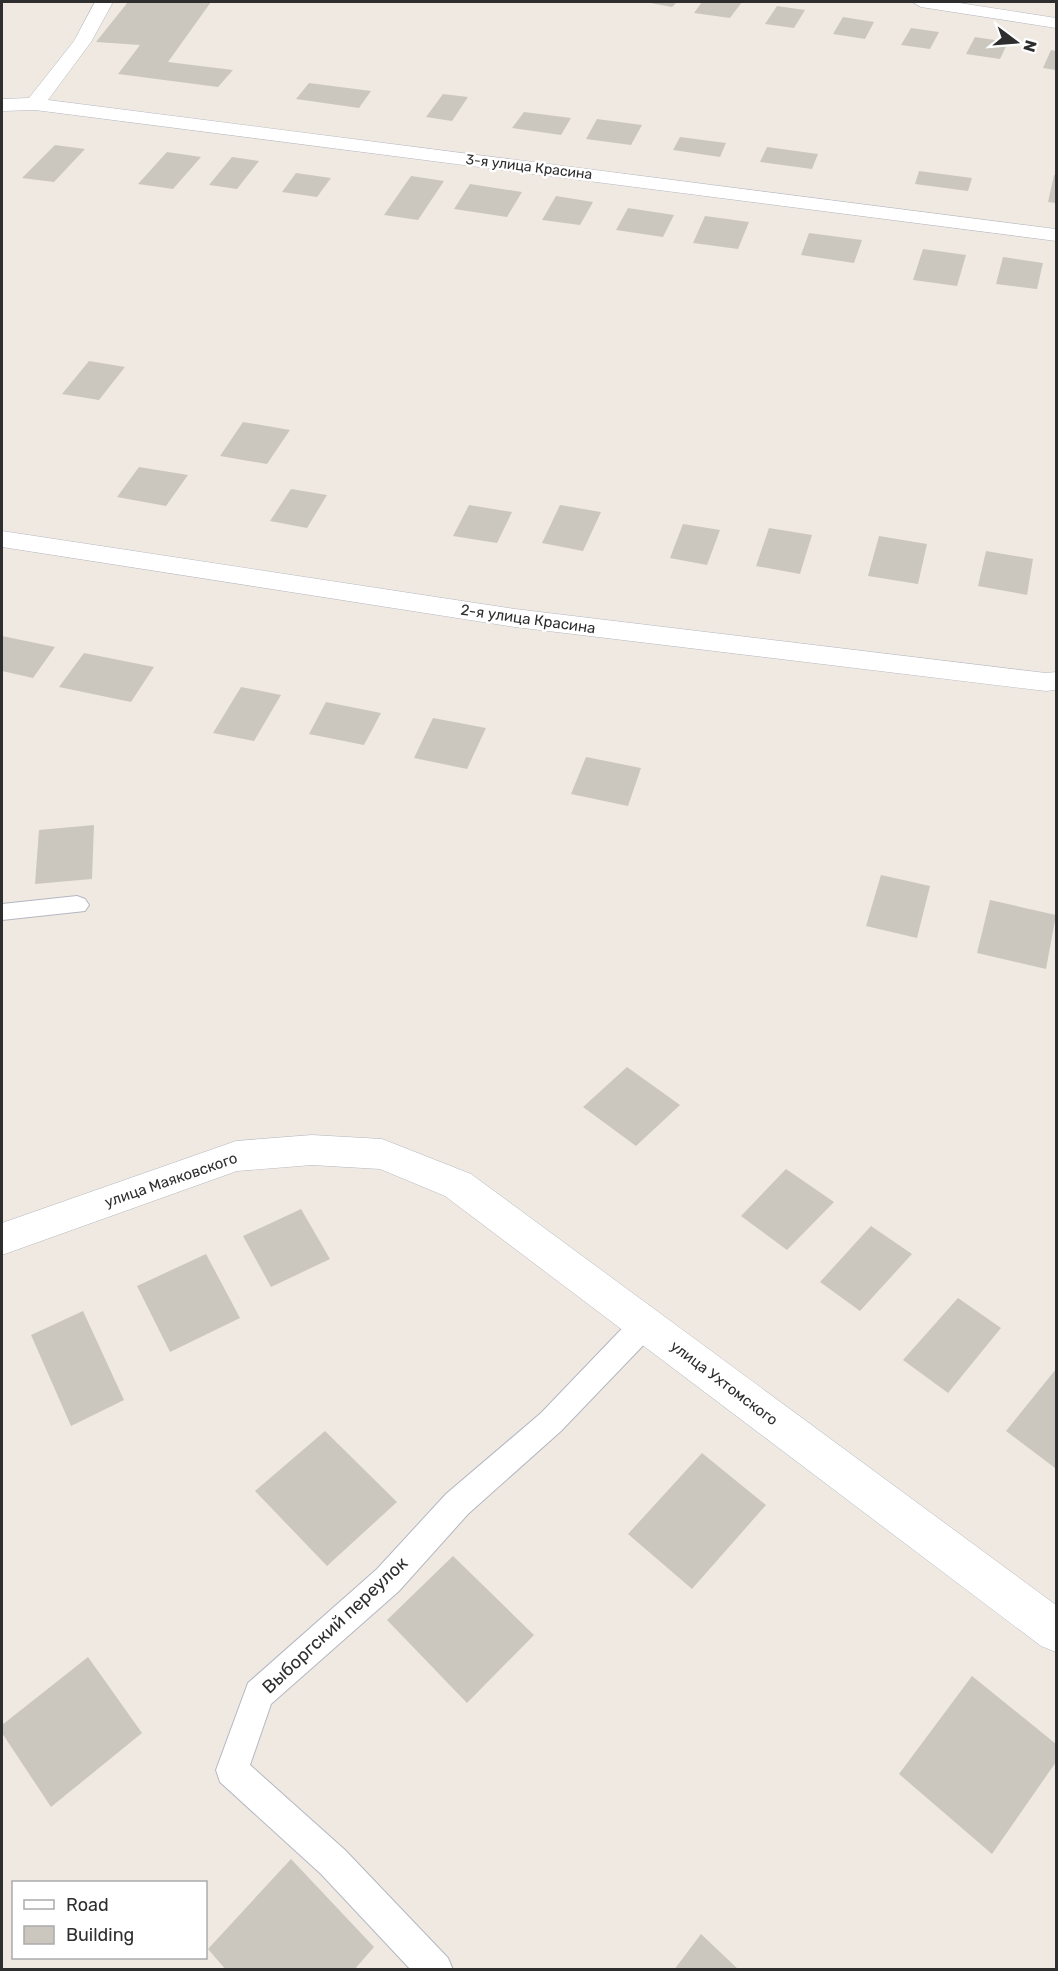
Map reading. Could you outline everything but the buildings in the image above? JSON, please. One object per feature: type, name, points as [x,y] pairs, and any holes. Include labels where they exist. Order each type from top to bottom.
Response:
[{"type":"street","points":[[35,104],[82,42],[104,2]]},
{"type":"street","points":[[921,2],[1056,23]]},
{"type":"street","name":"3-я улица Красина","points":[[2,105],[35,104],[1056,235]]},
{"type":"street","name":"2-я улица Красина","points":[[2,539],[515,618],[1053,683]]},
{"type":"street","name":"улица Маяковского","points":[[2,1239],[236,1156],[312,1150],[382,1154]]},
{"type":"street","name":"улица Ухтомского","points":[[382,1154],[458,1185],[1056,1631]]},
{"type":"lane","points":[[2,912],[77,905]]},
{"type":"lane","name":"Выборгский переулок","points":[[436,1970],[333,1862],[232,1770],[259,1694],[388,1580],[457,1504],[551,1422],[645,1324]]}]
